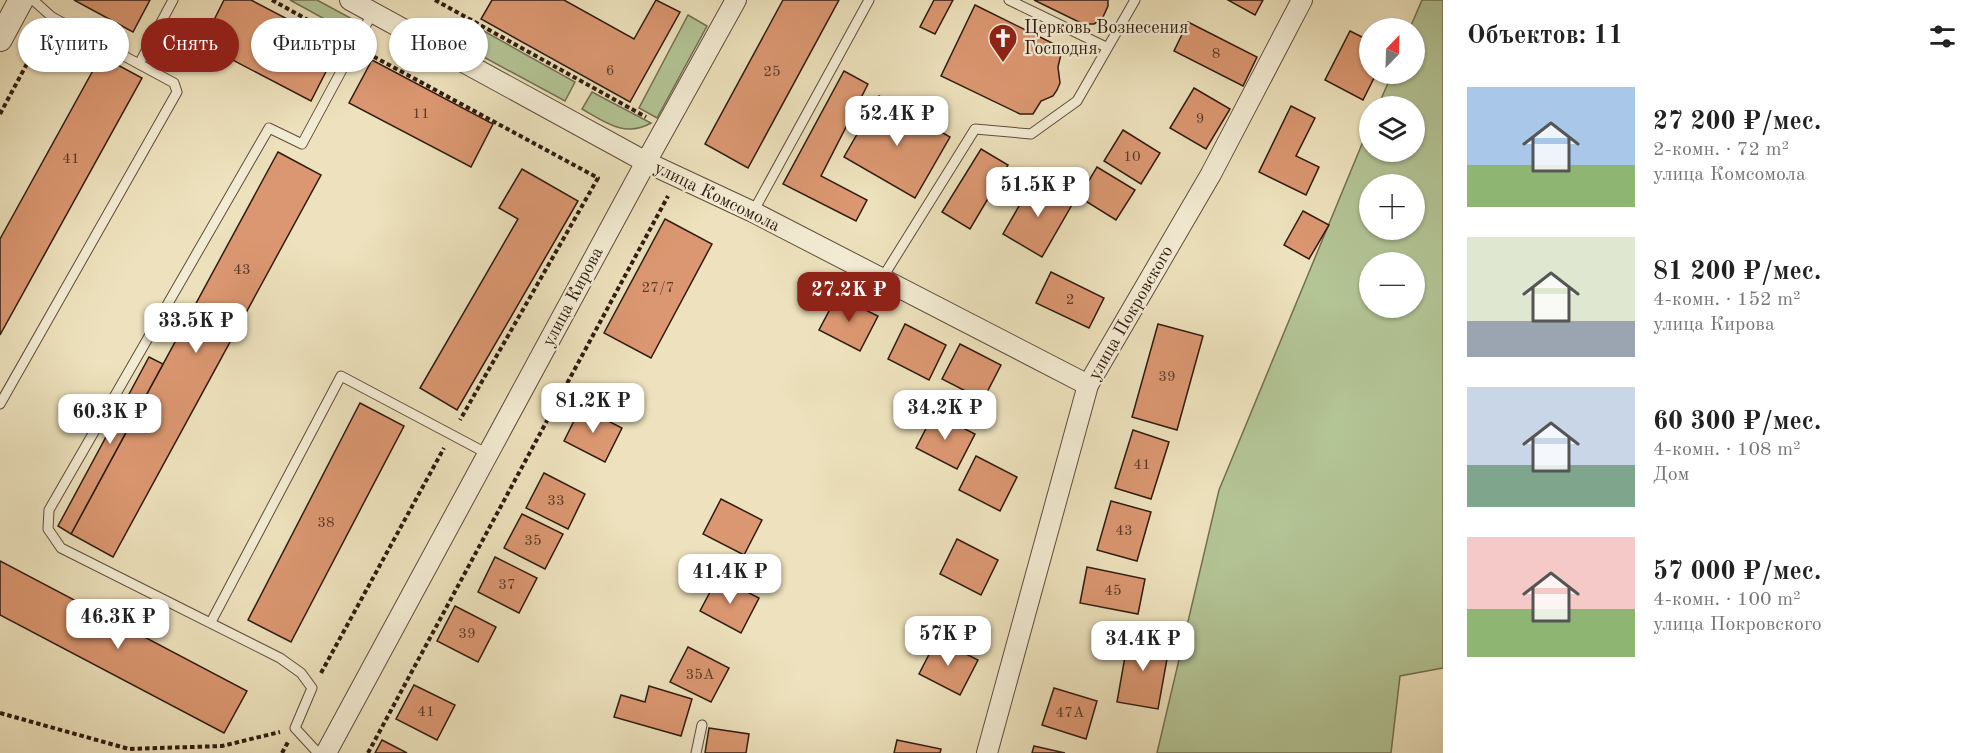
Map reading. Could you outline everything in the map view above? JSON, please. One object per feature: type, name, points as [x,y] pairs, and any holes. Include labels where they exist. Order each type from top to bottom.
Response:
[{"type":"street","points":[[0,39],[21,0]]},
{"type":"street","name":"улица Комсомола","points":[[350,0],[646,162],[753,212],[1088,385]]},
{"type":"street","name":"улица Кирова","points":[[326,753],[736,0]]},
{"type":"street","name":"улица Покровского","points":[[987,753],[1088,385],[1211,174],[1302,0]]},
{"type":"lane","points":[[0,404],[177,92],[174,83],[52,16],[33,0]]},
{"type":"lane","points":[[139,64],[173,0]]},
{"type":"lane","points":[[753,212],[869,0]]},
{"type":"lane","points":[[1009,0],[1106,47]]},
{"type":"lane","points":[[881,280],[975,129],[1031,134],[1077,101],[1135,0]]},
{"type":"lane","points":[[370,18],[373,12]]},
{"type":"lane","points":[[318,753],[296,728],[312,688],[301,673],[280,658],[211,622],[61,548],[48,529],[49,510],[269,128],[302,144],[341,72]]},
{"type":"lane","points":[[211,622],[341,376],[488,454]]},
{"type":"lane","points":[[696,753],[702,725]]},
{"type":"path","points":[[272,0],[304,18]]},
{"type":"path","points":[[435,0],[666,128]]},
{"type":"path","points":[[0,114],[52,16]]},
{"type":"path","points":[[312,688],[598,178],[377,58]]},
{"type":"path","points":[[368,753],[678,178]]},
{"type":"path","points":[[0,713],[129,749],[222,746],[296,728]]},
{"type":"green space","points":[[290,0],[317,0],[350,18],[323,18]]},
{"type":"green space","points":[[1422,0],[1443,0],[1443,668],[1400,676],[1391,753],[1157,753],[1219,490],[1359,151],[1359,162],[1425,162],[1425,96],[1382,96],[1388,84],[1425,84],[1425,18],[1414,18]]},
{"type":"green space","points":[[688,15],[707,26],[657,118],[639,108]]},
{"type":"green space","points":[[488,33],[575,82],[565,101],[488,59]]},
{"type":"green space","points":[[592,92],[651,123],[642,127],[624,129],[599,119],[582,109]]},
{"type":"building","points":[[74,0],[150,0],[133,32],[129,30],[129,18],[107,18]]},
{"type":"building","points":[[224,0],[251,0],[285,18],[251,18],[251,70],[239,63],[239,18],[215,18]]},
{"type":"building","points":[[492,0],[564,0],[634,39],[656,0],[680,12],[630,102],[488,23],[488,18],[482,18]]},
{"type":"building","points":[[783,0],[839,0],[748,168],[705,144]]},
{"type":"building","points":[[934,0],[953,0],[935,34],[920,27]]},
{"type":"building","points":[[1034,0],[1108,0],[1108,6],[1102,19],[1094,24],[1083,24]]},
{"type":"building","points":[[1228,0],[1263,0],[1255,15]]},
{"type":"building","name":"Церковь Вознесения Господня","points":[[975,5],[1059,48],[1061,54],[1058,67],[1060,83],[1053,96],[1041,101],[1033,114],[1020,114],[941,76]]},
{"type":"building","points":[[1188,22],[1257,57],[1243,86],[1174,51]]},
{"type":"building","points":[[1350,31],[1359,36],[1359,84],[1371,84],[1365,96],[1359,96],[1359,98],[1325,80]]},
{"type":"building","points":[[377,63],[389,69],[389,72],[395,72],[493,124],[471,167],[349,103],[366,72],[377,72]]},
{"type":"building","points":[[129,71],[142,78],[0,335],[0,239],[92,72]]},
{"type":"building","points":[[844,71],[868,84],[821,176],[867,200],[856,221],[783,184]]},
{"type":"building","points":[[256,72],[326,72],[311,101]]},
{"type":"building","points":[[1194,88],[1230,109],[1206,149],[1170,128]]},
{"type":"building","points":[[879,96],[950,137],[915,198],[844,157]]},
{"type":"building","points":[[1291,106],[1315,118],[1296,156],[1319,167],[1306,195],[1259,172]]},
{"type":"building","points":[[1123,130],[1160,153],[1141,184],[1104,161]]},
{"type":"building","points":[[981,149],[1008,165],[970,229],[942,212]]},
{"type":"building","points":[[278,152],[321,175],[113,557],[71,534]]},
{"type":"building","points":[[1097,167],[1135,190],[1116,220],[1079,197]]},
{"type":"building","points":[[522,169],[578,201],[457,410],[420,388],[518,219],[499,208]]},
{"type":"building","points":[[1034,180],[1073,203],[1042,257],[1003,234]]},
{"type":"building","points":[[1303,211],[1329,225],[1309,259],[1284,245]]},
{"type":"building","points":[[665,219],[712,244],[651,358],[604,333]]},
{"type":"building","points":[[1051,272],[1104,298],[1089,328],[1036,303]]},
{"type":"building","points":[[837,296],[878,316],[860,351],[819,330]]},
{"type":"building","points":[[905,324],[946,345],[929,380],[888,359]]},
{"type":"building","points":[[1158,324],[1203,336],[1177,430],[1132,417]]},
{"type":"building","points":[[960,344],[1001,365],[983,400],[942,379]]},
{"type":"building","points":[[149,357],[163,364],[71,534],[58,526]]},
{"type":"building","points":[[360,403],[404,426],[291,642],[248,620]]},
{"type":"building","points":[[581,407],[622,428],[605,462],[564,441]]},
{"type":"building","points":[[934,413],[975,434],[957,469],[916,448]]},
{"type":"building","points":[[1133,430],[1169,442],[1151,499],[1115,488]]},
{"type":"building","points":[[976,456],[1017,477],[1000,511],[959,490]]},
{"type":"building","points":[[544,473],[585,494],[568,529],[526,508]]},
{"type":"building","points":[[721,499],[762,520],[744,555],[703,534]]},
{"type":"building","points":[[1111,501],[1151,512],[1137,561],[1097,550]]},
{"type":"building","points":[[522,514],[563,534],[545,569],[504,548]]},
{"type":"building","points":[[957,539],[998,560],[981,595],[940,574]]},
{"type":"building","points":[[495,557],[537,578],[519,613],[478,592]]},
{"type":"building","points":[[0,561],[247,691],[224,733],[0,615]]},
{"type":"building","points":[[1087,567],[1145,579],[1138,614],[1080,603]]},
{"type":"building","points":[[718,577],[759,598],[741,633],[700,611]]},
{"type":"building","points":[[455,606],[496,627],[478,662],[437,641]]},
{"type":"building","points":[[1129,634],[1170,642],[1158,709],[1117,702]]},
{"type":"building","points":[[937,639],[978,660],[960,695],[919,674]]},
{"type":"building","points":[[688,647],[729,668],[711,702],[670,682]]},
{"type":"building","points":[[414,685],[455,705],[437,740],[396,719]]},
{"type":"building","points":[[649,686],[692,699],[681,736],[614,717],[621,695],[645,702]]},
{"type":"building","points":[[1054,688],[1097,701],[1086,739],[1042,725]]},
{"type":"building","points":[[709,728],[749,734],[746,753],[705,753]]},
{"type":"building","points":[[382,740],[407,753],[375,753]]},
{"type":"building","points":[[897,740],[941,749],[940,753],[894,753]]},
{"type":"building","points":[[1034,746],[1065,753],[1032,753]]},
{"type":"place","name":"Церковь Вознесения Господня","points":[[1003,64]]}]
